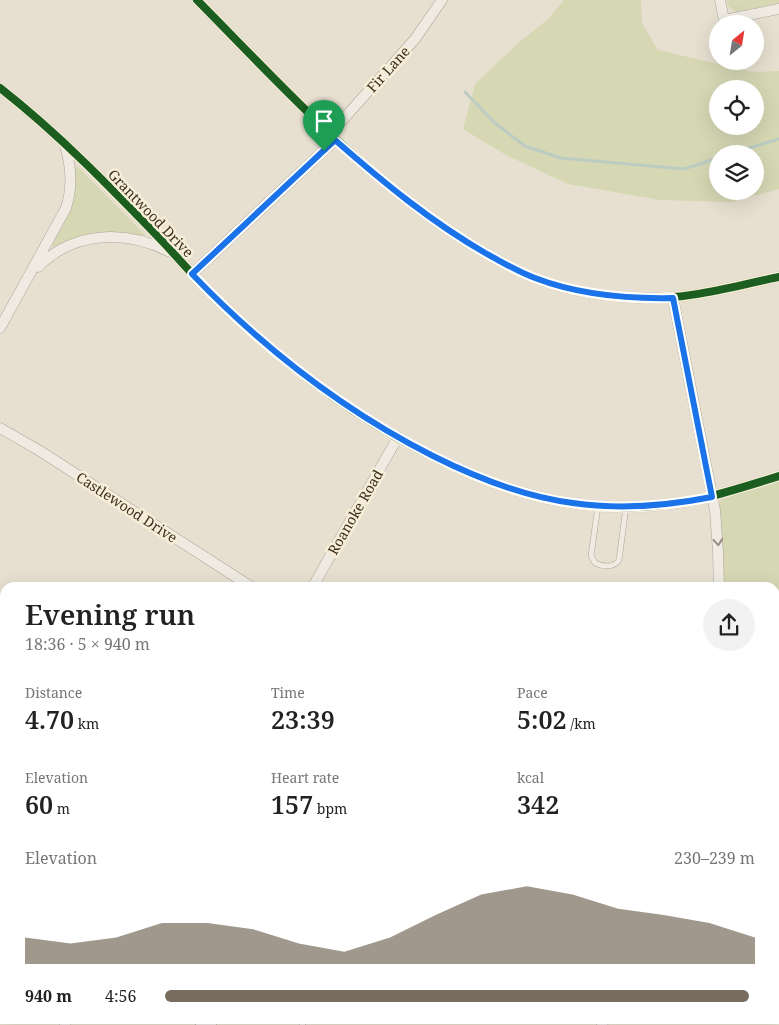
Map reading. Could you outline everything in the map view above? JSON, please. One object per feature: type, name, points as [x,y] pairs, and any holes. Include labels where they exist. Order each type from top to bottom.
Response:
[{"type":"street","points":[[197,0],[332,137],[385,183],[426,215],[512,268],[534,278],[579,290],[619,297],[673,298],[779,277]]},
{"type":"street","name":"Fir Lane","points":[[192,274],[332,137],[415,39],[442,0]]},
{"type":"street","points":[[720,0],[724,20],[779,10]]},
{"type":"street","name":"Grantwood Drive","points":[[0,88],[37,117],[175,255],[228,311],[279,356],[347,406],[398,437],[460,469],[507,487],[550,499],[598,506],[626,507],[672,504],[712,497],[779,476]]},
{"type":"street","points":[[0,328],[69,200],[71,169],[65,144]]},
{"type":"street","points":[[26,281],[54,253],[82,241],[99,237],[116,236],[143,241],[175,255]]},
{"type":"street","points":[[673,298],[712,497],[718,552],[719,582]]},
{"type":"street","name":"Castlewood Drive","points":[[0,428],[40,451],[244,582]]},
{"type":"street","name":"Roanoke Road","points":[[315,582],[398,437]]},
{"type":"lane","points":[[598,506],[591,556],[595,563],[611,566],[619,560],[626,507]]},
{"type":"green space","points":[[564,0],[641,0],[642,23],[658,50],[709,62],[709,70],[779,71],[779,189],[764,193],[764,145],[709,145],[709,200],[738,200],[731,202],[660,200],[568,184],[506,155],[463,129],[475,84],[518,43],[547,20]]},
{"type":"green space","points":[[727,0],[779,0],[779,3],[736,12],[728,6]]},
{"type":"green space","points":[[77,166],[145,235],[145,238],[55,248],[52,245],[70,208],[74,190],[74,169]]},
{"type":"green space","points":[[779,481],[779,582],[722,582],[719,505],[721,500]]},
{"type":"waterway","points":[[465,92],[496,124],[525,146],[561,158],[684,169],[709,161]]},
{"type":"waterway","points":[[759,145],[779,139]]},
{"type":"cycle path","points":[[197,0],[315,120],[378,176],[455,234],[510,267],[573,290],[600,295],[641,298],[693,295],[779,277]]},
{"type":"cycle path","points":[[0,88],[86,164],[194,276],[265,344],[311,381],[361,416],[413,447],[468,473],[525,493],[581,505],[656,506],[727,492],[779,476]]},
{"type":"route","points":[[335,140],[426,215],[472,245],[512,268],[534,278],[572,289],[611,296],[673,298],[712,497],[651,506],[598,506],[528,494],[483,479],[419,449],[364,417],[295,369],[262,342],[192,274],[324,151],[335,140]]}]
